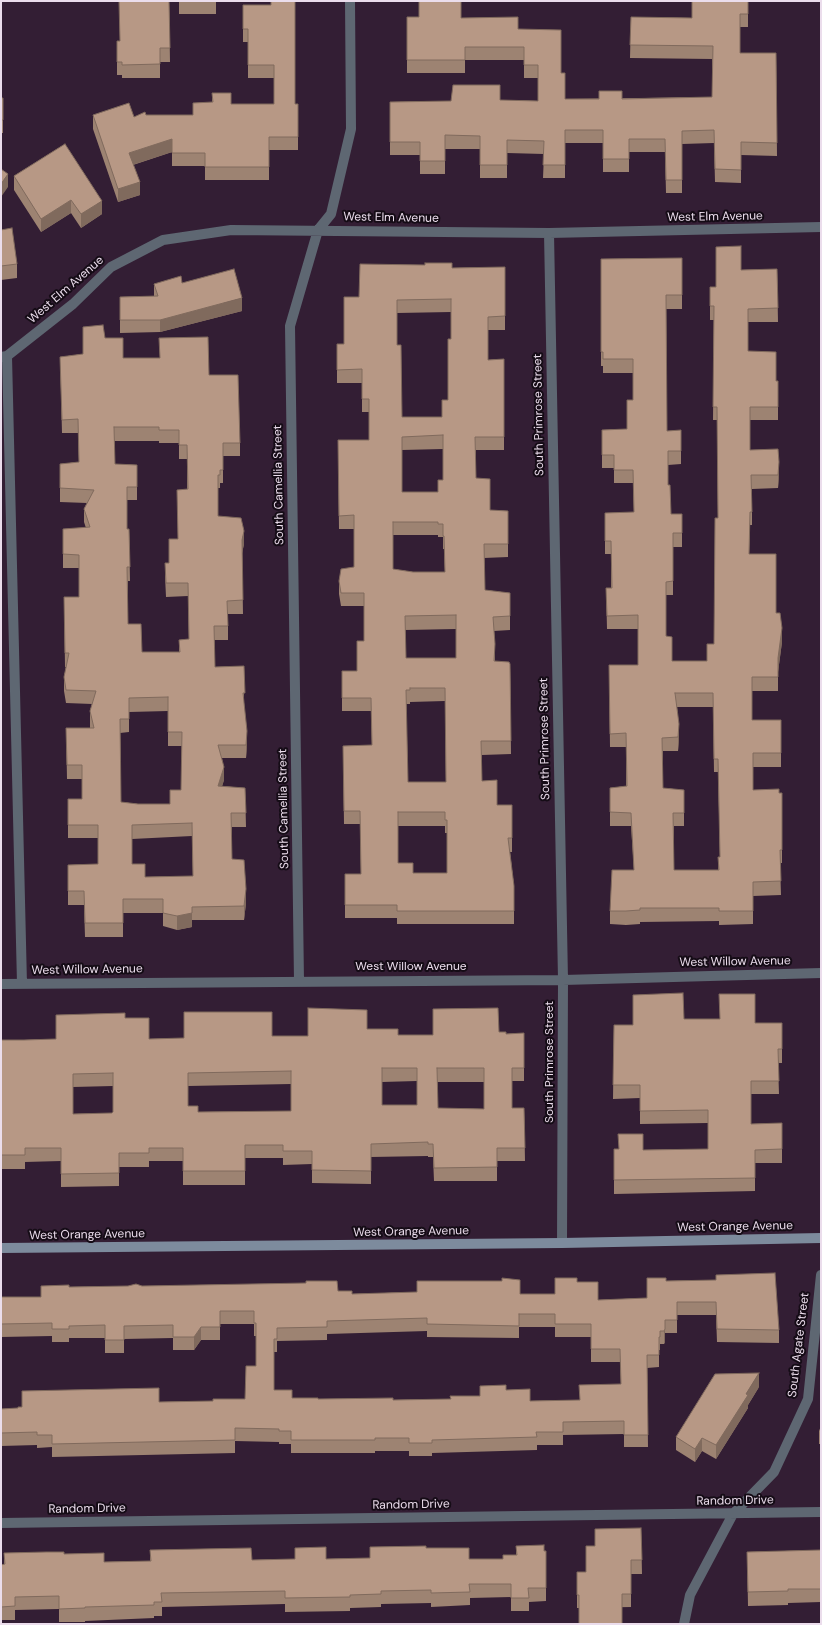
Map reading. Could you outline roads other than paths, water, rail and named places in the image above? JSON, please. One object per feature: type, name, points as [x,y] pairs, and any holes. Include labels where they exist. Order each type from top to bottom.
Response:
[{"type":"street","name":"South Camellia Street","points":[[299,981],[290,326],[318,230],[331,214],[351,129],[350,1]]},
{"type":"street","name":"West Elm Avenue","points":[[4,356],[73,304],[111,267],[163,240],[230,230],[549,233],[821,227]]},
{"type":"street","name":"South Primrose Street","points":[[549,233],[563,980],[562,1243]]},
{"type":"street","points":[[4,356],[22,984]]},
{"type":"street","name":"West Willow Avenue","points":[[1,984],[563,980],[821,973]]},
{"type":"street","name":"West Orange Avenue","points":[[1,1248],[562,1243],[821,1238]]},
{"type":"street","name":"South Agate Street","points":[[684,1624],[690,1595],[733,1514],[774,1472],[808,1399],[821,1275]]},
{"type":"street","name":"Random Drive","points":[[1,1523],[821,1512]]}]
